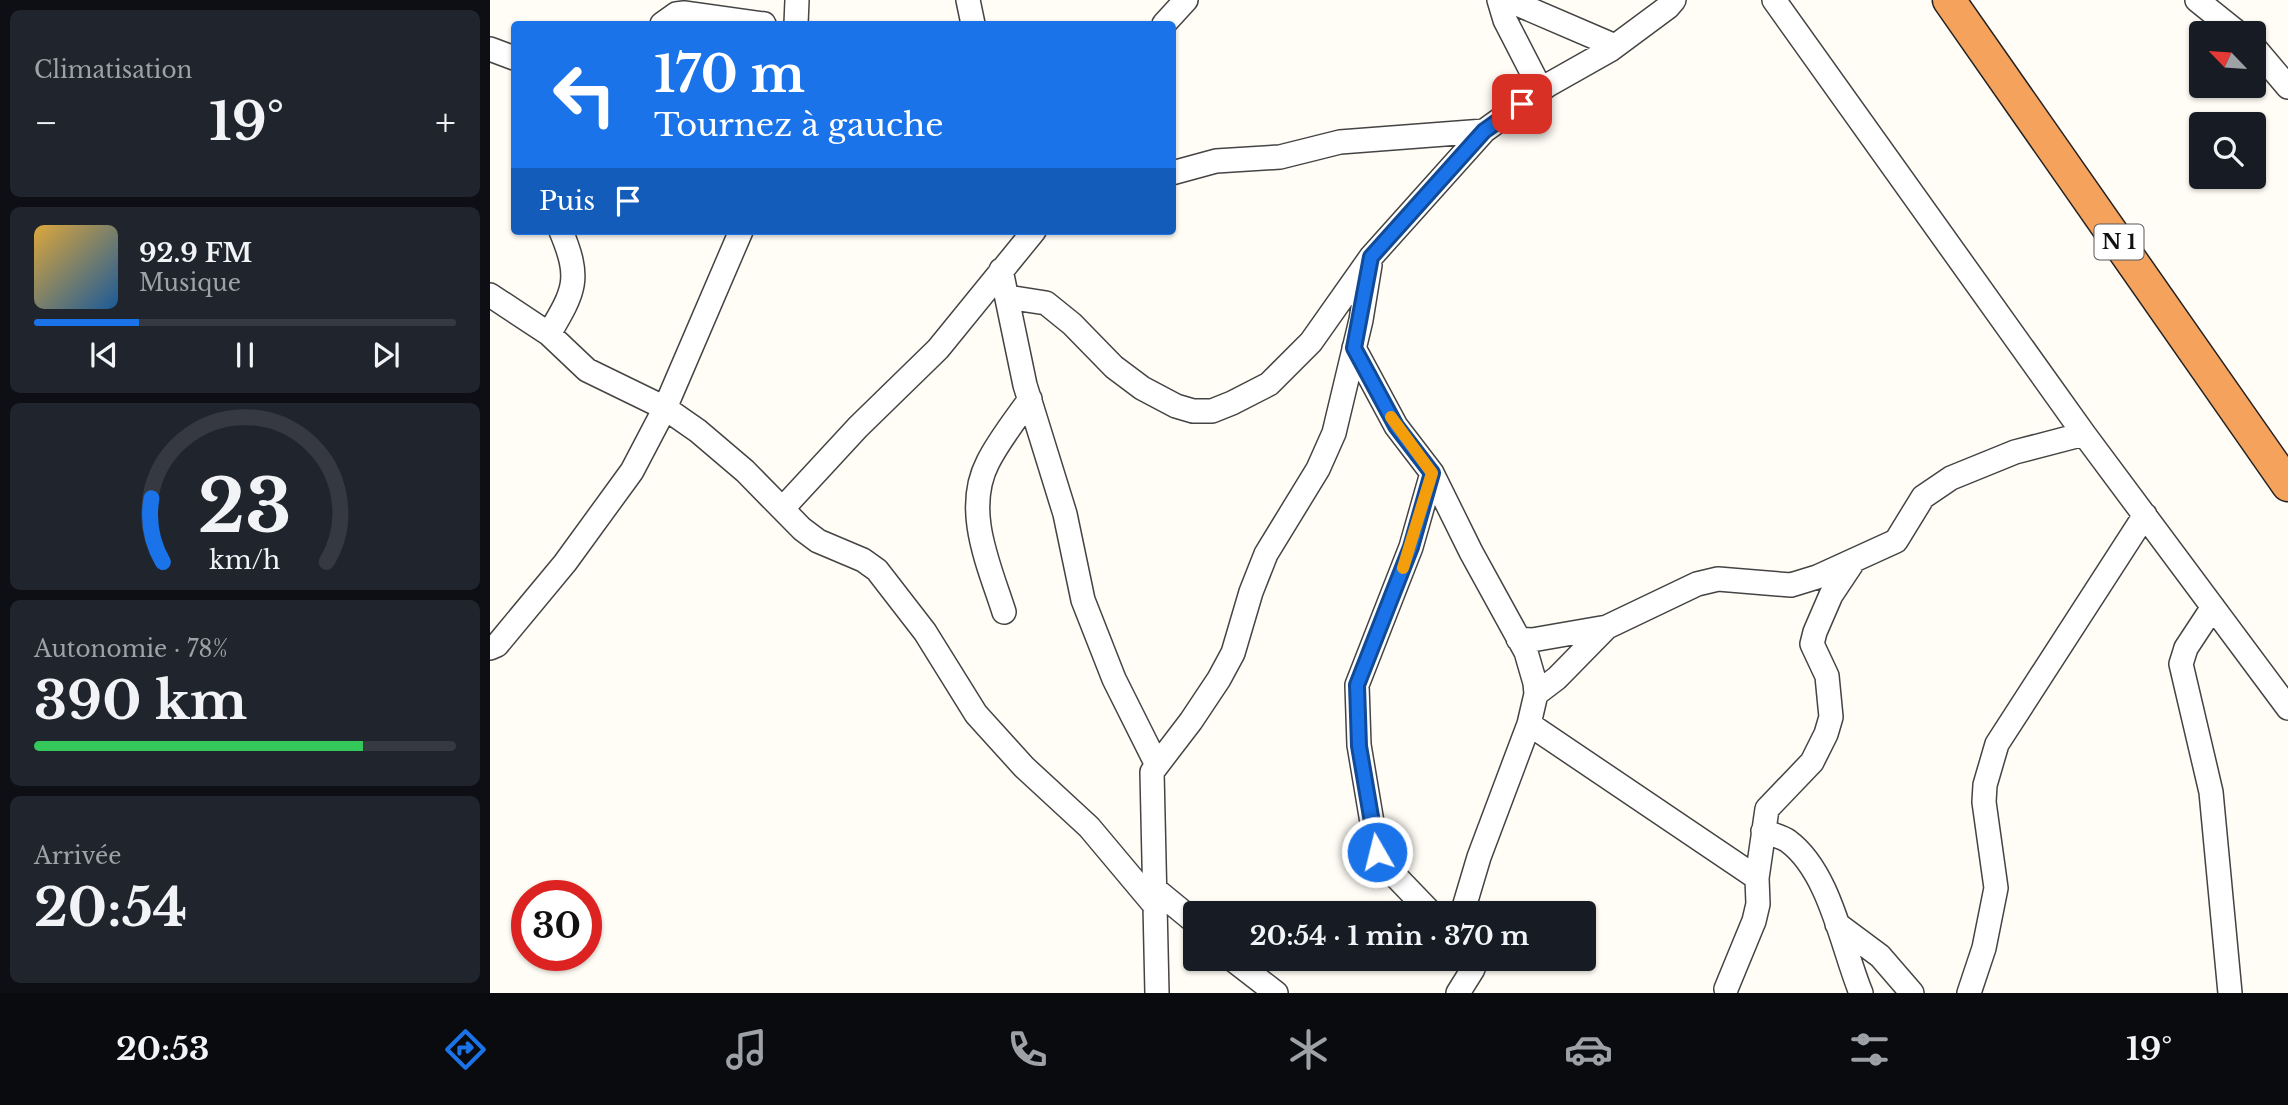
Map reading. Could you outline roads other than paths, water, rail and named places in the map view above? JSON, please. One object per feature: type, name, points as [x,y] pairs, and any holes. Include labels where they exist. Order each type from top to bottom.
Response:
[{"type":"highway","name":"N 1","points":[[1949,0],[2288,485]]},
{"type":"street","points":[[796,21],[797,0]]},
{"type":"street","points":[[968,0],[972,21]]},
{"type":"street","points":[[1167,21],[1186,0]]},
{"type":"street","points":[[1499,0],[1505,20],[1541,90]]},
{"type":"street","points":[[1508,0],[1615,46]]},
{"type":"street","points":[[1007,298],[1045,303],[1142,388],[1176,406],[1193,411],[1212,411],[1269,384],[1311,342],[1371,257],[1484,131],[1541,90],[1615,46],[1668,8],[1674,0]]},
{"type":"street","points":[[1774,0],[2084,433],[2288,708]]},
{"type":"street","points":[[2197,0],[2223,21]]},
{"type":"street","points":[[666,21],[676,14],[684,13],[742,21]]},
{"type":"street","points":[[490,49],[511,57]]},
{"type":"street","points":[[2266,61],[2288,87]]},
{"type":"street","points":[[1176,172],[1216,161],[1280,157],[1340,142],[1484,131]]},
{"type":"street","points":[[549,334],[566,306],[575,278],[572,257],[563,235]]},
{"type":"street","points":[[490,648],[497,645],[565,563],[632,471],[665,408],[739,235]]},
{"type":"street","points":[[784,507],[858,427],[938,349],[1031,235]]},
{"type":"street","points":[[1157,993],[1152,772],[1156,763],[1191,722],[1233,653],[1251,592],[1266,554],[1318,469],[1334,433],[1371,257]]},
{"type":"street","points":[[1001,270],[1030,399],[1065,514],[1083,600],[1114,679],[1156,763]]},
{"type":"street","points":[[490,295],[549,334],[587,370],[665,408],[707,439],[818,541],[863,560],[891,585],[925,632],[976,714],[1024,767],[1088,827],[1156,899],[1183,915]]},
{"type":"street","points":[[1354,348],[1396,426],[1432,473],[1518,639],[1529,663],[1536,694],[1466,901]]},
{"type":"street","points":[[1004,612],[982,543],[978,489],[987,462],[1030,399]]},
{"type":"street","points":[[1518,639],[1532,640],[1607,627],[1697,584],[1718,579],[1791,584],[1853,562],[1896,541],[1923,497],[1951,478],[2015,453],[2084,433]]},
{"type":"street","points":[[1419,901],[1381,861],[1377,852],[1359,746],[1356,699],[1359,674],[1411,547],[1432,473]]},
{"type":"street","points":[[1969,993],[1984,948],[1996,888],[1984,802],[1985,785],[1997,744],[2145,515]]},
{"type":"street","points":[[1726,989],[1754,921],[1758,904],[1756,878],[1767,808],[1812,762],[1826,734],[1831,717],[1827,676],[1812,644],[1831,594],[1853,562]]},
{"type":"street","points":[[2213,607],[2186,648],[2181,664],[2210,792],[2230,993]]},
{"type":"street","points":[[1536,694],[1557,678],[1607,627]]},
{"type":"street","points":[[1528,724],[1756,878]]},
{"type":"street","points":[[1763,831],[1788,841],[1811,866],[1837,924],[1861,993]]},
{"type":"street","points":[[1837,924],[1880,956],[1912,993]]},
{"type":"street","points":[[1248,971],[1276,993]]},
{"type":"street","points":[[1458,993],[1472,971]]}]
